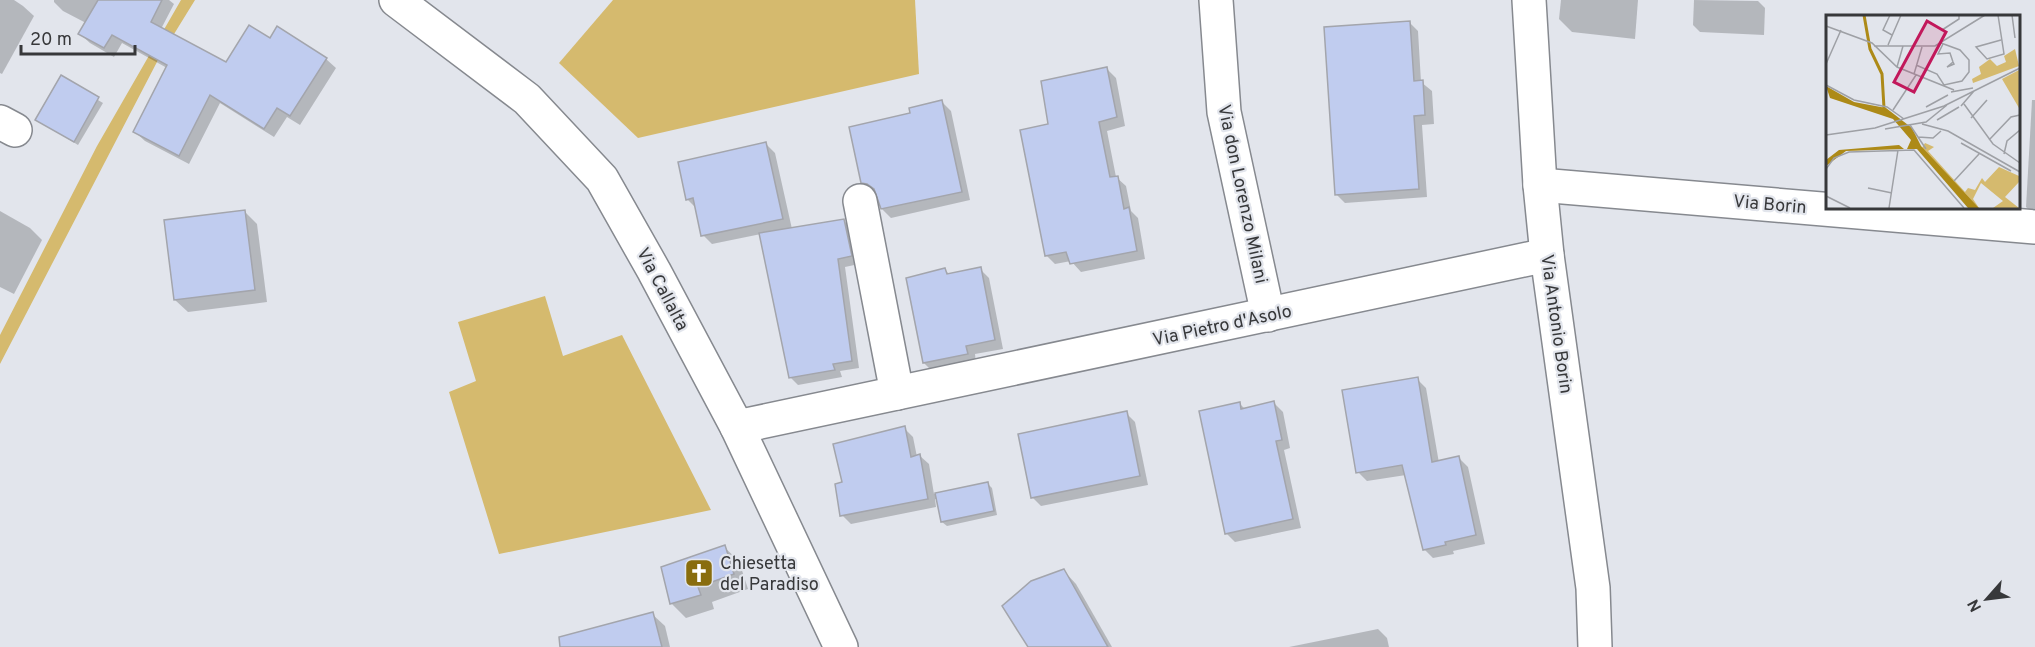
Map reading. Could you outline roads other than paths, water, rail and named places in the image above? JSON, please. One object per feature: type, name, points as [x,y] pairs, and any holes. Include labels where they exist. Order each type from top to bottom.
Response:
[{"type":"street","name":"Via Callalta","points":[[396,0],[527,99],[602,179],[737,427],[842,647]]},
{"type":"street","name":"Via don Lorenzo Milani","points":[[1216,0],[1224,112],[1268,315]]},
{"type":"street","name":"Via Antonio Borin","points":[[1529,0],[1540,185],[1547,255],[1593,588],[1594,647]]},
{"type":"street","name":"Via Borin","points":[[1540,185],[2035,227]]},
{"type":"street","points":[[860,201],[897,393]]},
{"type":"street","name":"Via Pietro d'Asolo","points":[[737,427],[1547,255]]},
{"type":"place","name":"Chiesetta del Paradiso","points":[[699,573]]}]
